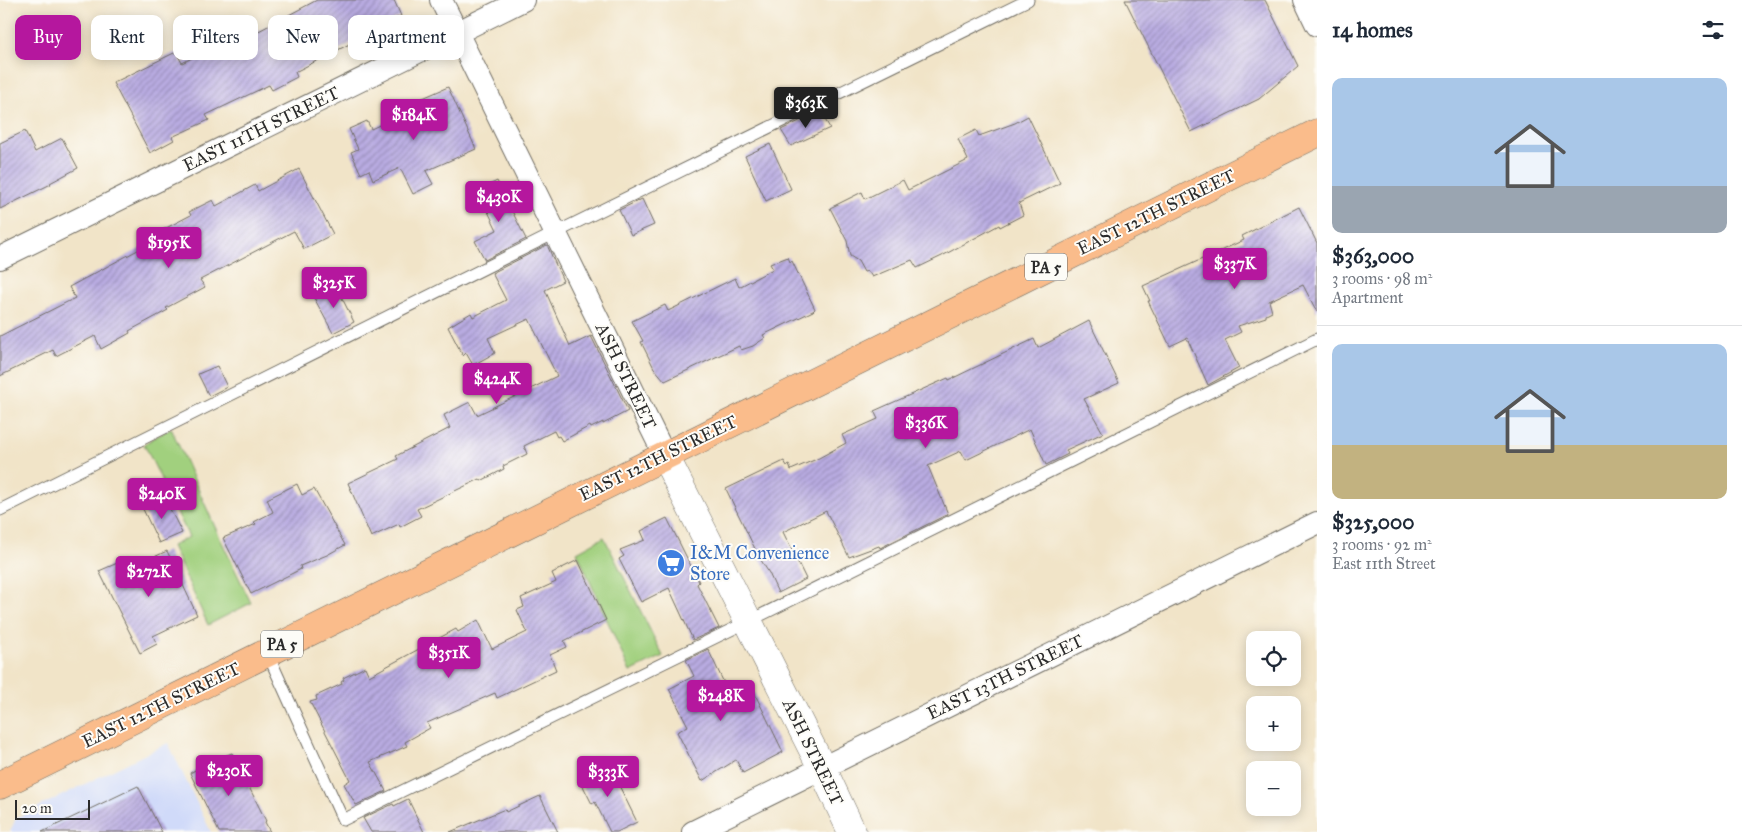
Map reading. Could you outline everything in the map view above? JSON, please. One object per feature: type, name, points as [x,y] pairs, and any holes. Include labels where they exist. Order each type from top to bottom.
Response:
[{"type":"main road","name":"EAST 12TH STREET","points":[[0,785],[1317,133]]},
{"type":"street","name":"ASH STREET","points":[[441,0],[448,15]]},
{"type":"street","name":"EAST 11TH STREET","points":[[464,30],[523,0]]},
{"type":"street","points":[[1304,0],[1317,25]]},
{"type":"street","name":"ASH STREET","points":[[464,47],[664,456],[822,768],[852,832]]},
{"type":"street","name":"EAST 11TH STREET","points":[[0,258],[402,60]]},
{"type":"street","name":"EAST 13TH STREET","points":[[693,832],[1317,523]]},
{"type":"lane","points":[[0,510],[1028,0]]},
{"type":"lane","points":[[267,652],[342,820],[747,622],[1317,339]]},
{"type":"shaded area","points":[[168,743],[211,832],[10,832],[16,818]]},
{"type":"green space","points":[[171,428],[251,603],[208,625],[172,546],[189,537],[144,444]]},
{"type":"green space","points":[[604,537],[663,656],[630,672],[577,552]]},
{"type":"building","points":[[317,0],[394,0],[401,15],[348,15],[348,45],[338,50],[338,15],[289,15]]},
{"type":"building","points":[[1125,0],[1265,0],[1298,66],[1259,99],[1191,132]]},
{"type":"building","points":[[268,26],[268,60],[318,60],[295,72],[297,77],[272,90],[269,85],[206,115],[209,120],[172,137],[174,140],[150,153],[113,83],[173,53],[173,60],[180,60],[182,63],[188,60],[258,60],[258,31]]},
{"type":"building","points":[[448,87],[476,149],[426,171],[433,184],[413,194],[400,168],[373,180],[369,170],[361,174],[351,152],[358,149],[349,129],[367,121],[371,129],[418,107],[416,101]]},
{"type":"building","points":[[820,111],[830,128],[791,146],[781,130]]},
{"type":"building","points":[[1028,116],[1060,183],[1019,203],[1023,215],[1000,227],[999,225],[917,268],[912,260],[872,277],[868,271],[864,272],[858,261],[850,256],[847,241],[830,208],[862,192],[865,199],[903,180],[908,190],[968,160],[958,139],[976,130],[979,136],[1015,123]]},
{"type":"building","points":[[25,131],[35,152],[62,138],[78,168],[51,184],[0,209],[0,143]]},
{"type":"building","points":[[770,144],[791,189],[766,201],[745,156]]},
{"type":"building","points":[[299,169],[333,234],[304,249],[294,231],[200,280],[205,287],[166,308],[168,310],[101,349],[95,336],[56,356],[53,350],[0,376],[0,336],[75,298],[69,287],[149,244],[147,238],[191,215],[189,212],[213,200],[216,206],[255,185],[258,191]]},
{"type":"building","points":[[497,181],[526,239],[485,260],[475,241],[497,230],[478,191]]},
{"type":"building","points":[[642,199],[654,225],[631,235],[619,210]]},
{"type":"building","points":[[1299,207],[1317,243],[1317,312],[1303,285],[1269,301],[1272,312],[1266,315],[1266,317],[1238,326],[1241,332],[1225,340],[1239,368],[1208,385],[1187,338],[1170,346],[1148,301],[1150,301],[1143,286],[1244,240],[1242,236]]},
{"type":"building","points":[[547,245],[563,281],[545,290],[570,346],[591,336],[628,411],[603,424],[603,422],[591,428],[590,426],[562,441],[554,431],[524,446],[527,454],[503,466],[504,469],[417,509],[421,516],[400,527],[399,524],[371,537],[348,483],[398,459],[396,456],[450,428],[444,415],[470,402],[477,415],[557,376],[529,319],[488,338],[495,353],[473,365],[466,353],[463,356],[448,327],[471,313],[473,317],[506,300],[492,273]]},
{"type":"building","points":[[788,257],[790,262],[792,261],[815,309],[763,335],[765,338],[753,346],[741,350],[739,346],[665,381],[654,368],[632,321],[665,305],[668,311],[735,278],[739,287],[773,269],[770,264]]},
{"type":"building","points":[[335,284],[354,322],[333,333],[313,296]]},
{"type":"building","points":[[1089,321],[1119,383],[1084,399],[1103,433],[1066,450],[1068,454],[1046,465],[1030,429],[966,460],[961,451],[928,466],[948,514],[880,548],[879,546],[849,557],[826,511],[783,532],[806,579],[778,593],[726,489],[784,461],[791,470],[819,458],[846,443],[842,435],[878,419],[874,411],[948,378],[949,380],[1034,339],[1038,348]]},
{"type":"building","points":[[217,366],[227,387],[209,396],[198,374]]},
{"type":"building","points":[[297,484],[302,495],[314,489],[345,545],[300,566],[301,569],[251,594],[223,538],[256,524],[254,522],[273,512],[267,499]]},
{"type":"building","points":[[164,497],[182,533],[159,543],[142,507]]},
{"type":"building","points":[[667,518],[699,582],[697,584],[719,628],[693,640],[669,588],[641,602],[619,559],[624,556],[620,550],[645,540],[641,531]]},
{"type":"building","points":[[167,551],[197,615],[153,636],[157,644],[140,653],[99,571],[122,561],[126,570]]},
{"type":"building","points":[[578,560],[606,620],[564,641],[567,647],[550,655],[556,670],[497,698],[495,693],[427,723],[430,728],[405,742],[407,746],[370,762],[386,791],[356,805],[344,784],[350,780],[310,702],[317,700],[316,696],[342,684],[343,678],[365,667],[369,676],[456,629],[458,632],[478,620],[492,649],[527,632],[517,610],[524,607],[521,598],[556,582],[552,573]]},
{"type":"building","points":[[708,649],[732,700],[748,692],[750,695],[754,692],[783,752],[743,773],[736,760],[702,781],[677,732],[688,726],[669,689],[694,676],[686,660]]},
{"type":"building","points":[[232,753],[270,832],[219,832],[190,773],[218,757]]},
{"type":"building","points":[[604,763],[605,765],[608,763],[637,822],[617,832],[610,832],[595,802],[592,804],[579,778]]},
{"type":"building","points":[[138,786],[162,832],[42,832]]},
{"type":"building","points":[[540,796],[558,832],[450,832],[505,809],[506,812]]},
{"type":"building","points":[[408,799],[424,832],[371,832],[363,818]]},
{"type":"place","name":"I&M Convenience Store","points":[[671,563]]}]
